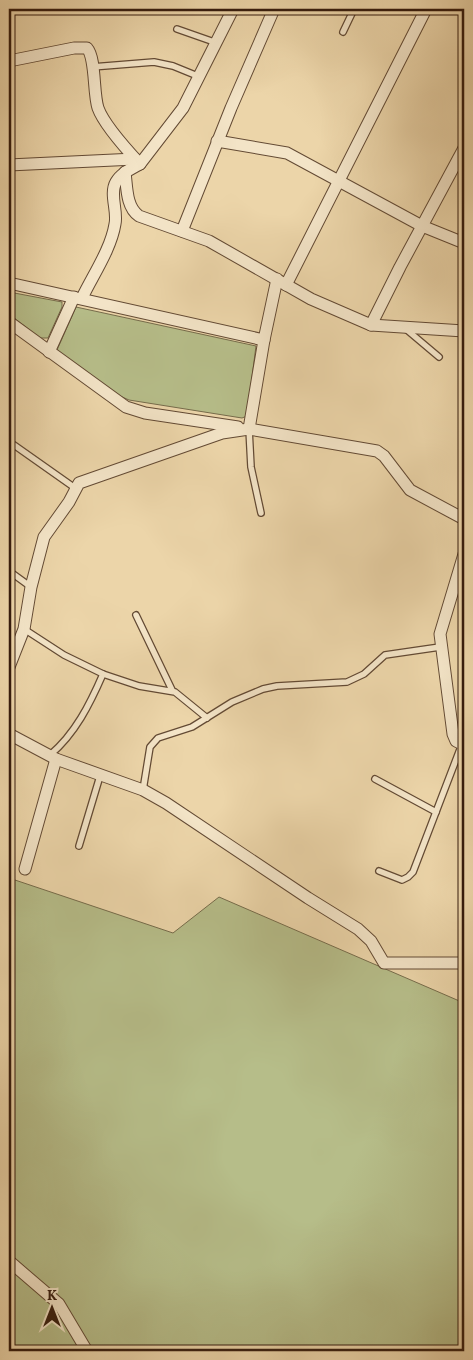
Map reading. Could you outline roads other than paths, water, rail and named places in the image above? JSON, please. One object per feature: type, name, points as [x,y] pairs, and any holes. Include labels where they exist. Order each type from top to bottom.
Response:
[{"type":"street","points":[[49,352],[112,236],[117,212],[113,191],[117,180],[176,118],[200,77],[233,9]]},
{"type":"street","points":[[182,231],[217,141],[274,9]]},
{"type":"street","points":[[249,429],[264,340],[281,282],[340,180],[426,9]]},
{"type":"street","points":[[9,60],[80,47],[90,51],[96,98],[100,113],[137,161]]},
{"type":"street","points":[[217,141],[280,150],[340,180],[422,226],[464,243]]},
{"type":"street","points":[[372,325],[422,226],[461,163],[464,148]]},
{"type":"street","points":[[9,164],[137,161]]},
{"type":"street","points":[[125,172],[129,200],[135,214],[209,241],[325,307],[372,325],[464,331]]},
{"type":"street","points":[[9,284],[78,297],[264,340]]},
{"type":"street","points":[[9,322],[126,407],[145,413],[377,451],[384,456],[410,490],[464,519]]},
{"type":"street","points":[[9,667],[24,629],[31,588],[44,537],[69,502],[75,488],[84,480],[222,433],[249,429]]},
{"type":"street","points":[[463,744],[456,741],[453,734],[448,686],[440,648],[441,630],[464,554]]},
{"type":"street","points":[[9,734],[53,757],[100,776],[143,790],[358,929],[371,941],[384,963],[464,963]]},
{"type":"street","points":[[25,869],[53,757]]},
{"type":"street","points":[[9,1261],[59,1304],[87,1351]]},
{"type":"lane","points":[[343,32],[354,9]]},
{"type":"lane","points":[[177,28],[217,43]]},
{"type":"lane","points":[[92,67],[154,62],[173,66],[200,77]]},
{"type":"lane","points":[[405,328],[439,357]]},
{"type":"lane","points":[[249,429],[251,467],[262,513]]},
{"type":"lane","points":[[14,445],[75,488]]},
{"type":"lane","points":[[9,571],[31,588]]},
{"type":"lane","points":[[136,615],[172,690],[207,718]]},
{"type":"lane","points":[[24,629],[64,655],[103,674],[146,687],[172,690]]},
{"type":"lane","points":[[143,790],[149,752],[154,740],[192,727],[232,702],[270,687],[347,682],[364,674],[385,655],[440,648]]},
{"type":"lane","points":[[53,757],[90,703],[103,674]]},
{"type":"lane","points":[[379,871],[402,880],[408,878],[413,872],[463,744]]},
{"type":"lane","points":[[79,846],[100,776]]},
{"type":"lane","points":[[375,779],[436,812]]}]
